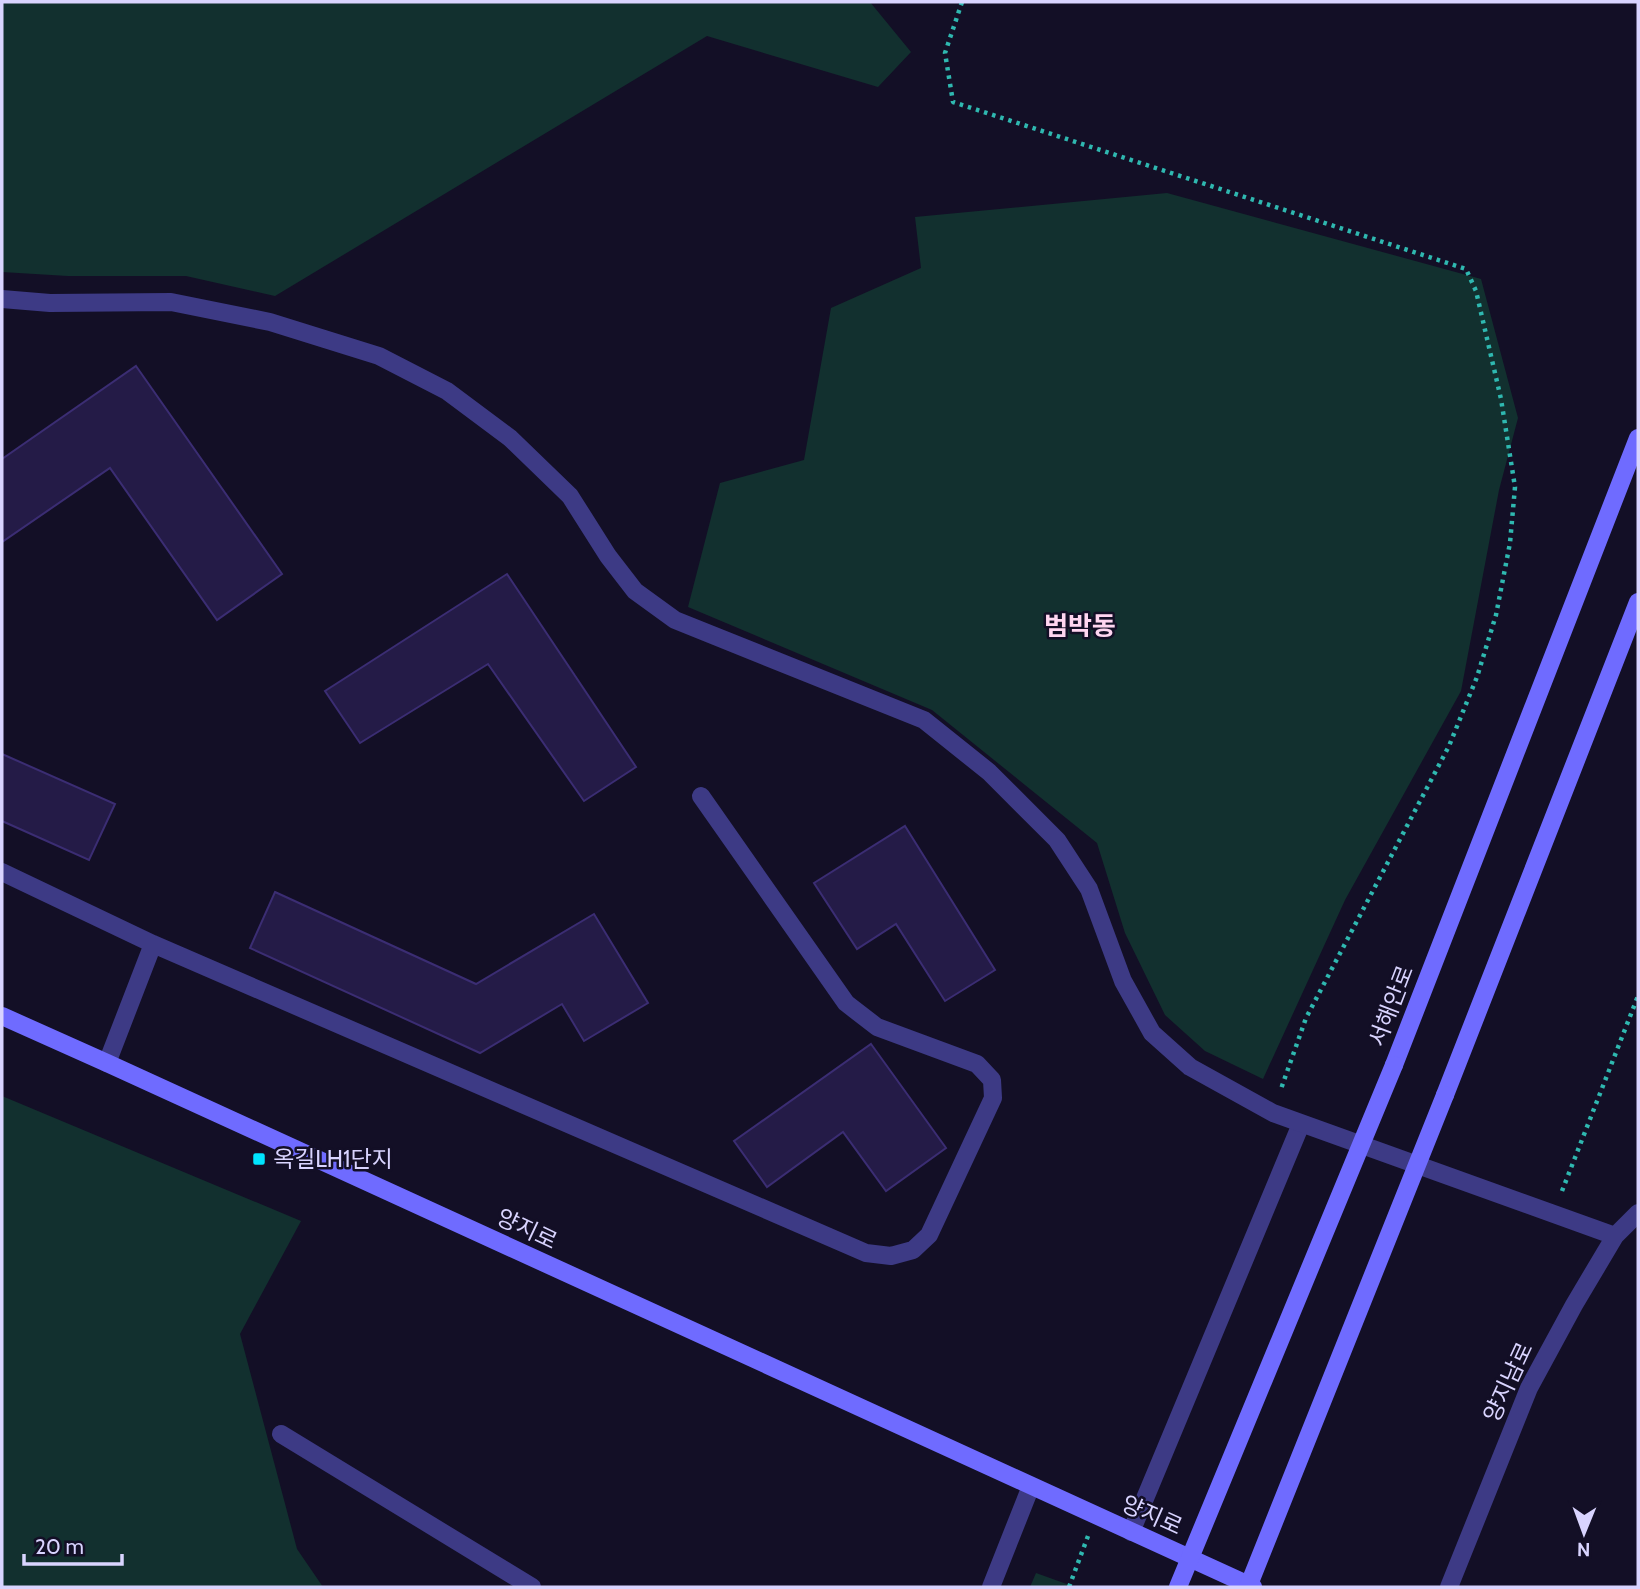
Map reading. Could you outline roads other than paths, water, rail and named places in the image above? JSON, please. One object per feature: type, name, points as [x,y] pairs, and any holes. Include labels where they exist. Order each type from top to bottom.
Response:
[{"type":"main road","name":"서해안로","points":[[1178,1587],[1394,1065],[1638,438]]},
{"type":"main road","points":[[1251,1587],[1638,602]]},
{"type":"main road","name":"양지로","points":[[2,1016],[1251,1587]]},
{"type":"street","points":[[2,299],[50,303],[171,302],[233,314],[270,322],[379,356],[447,391],[510,438],[570,496],[608,556],[635,590],[675,620],[925,720],[989,772],[1057,840],[1089,889],[1123,981],[1152,1033],[1190,1067],[1273,1113],[1615,1236]]},
{"type":"street","points":[[2,872],[153,944],[866,1253],[891,1256],[913,1250],[929,1235],[993,1098],[992,1080],[977,1064],[877,1027],[846,1003],[701,796]]},
{"type":"street","points":[[107,1063],[153,944]]},
{"type":"street","points":[[1131,1532],[1301,1124]]},
{"type":"street","name":"양지남로","points":[[1448,1587],[1529,1388],[1615,1236],[1638,1213]]},
{"type":"street","points":[[281,1434],[532,1587]]},
{"type":"street","points":[[990,1587],[1031,1486]]},
{"type":"place","name":"옥길LH1단지","points":[[259,1159]]},
{"type":"district","name":"범박동","points":[[1080,626]]}]
